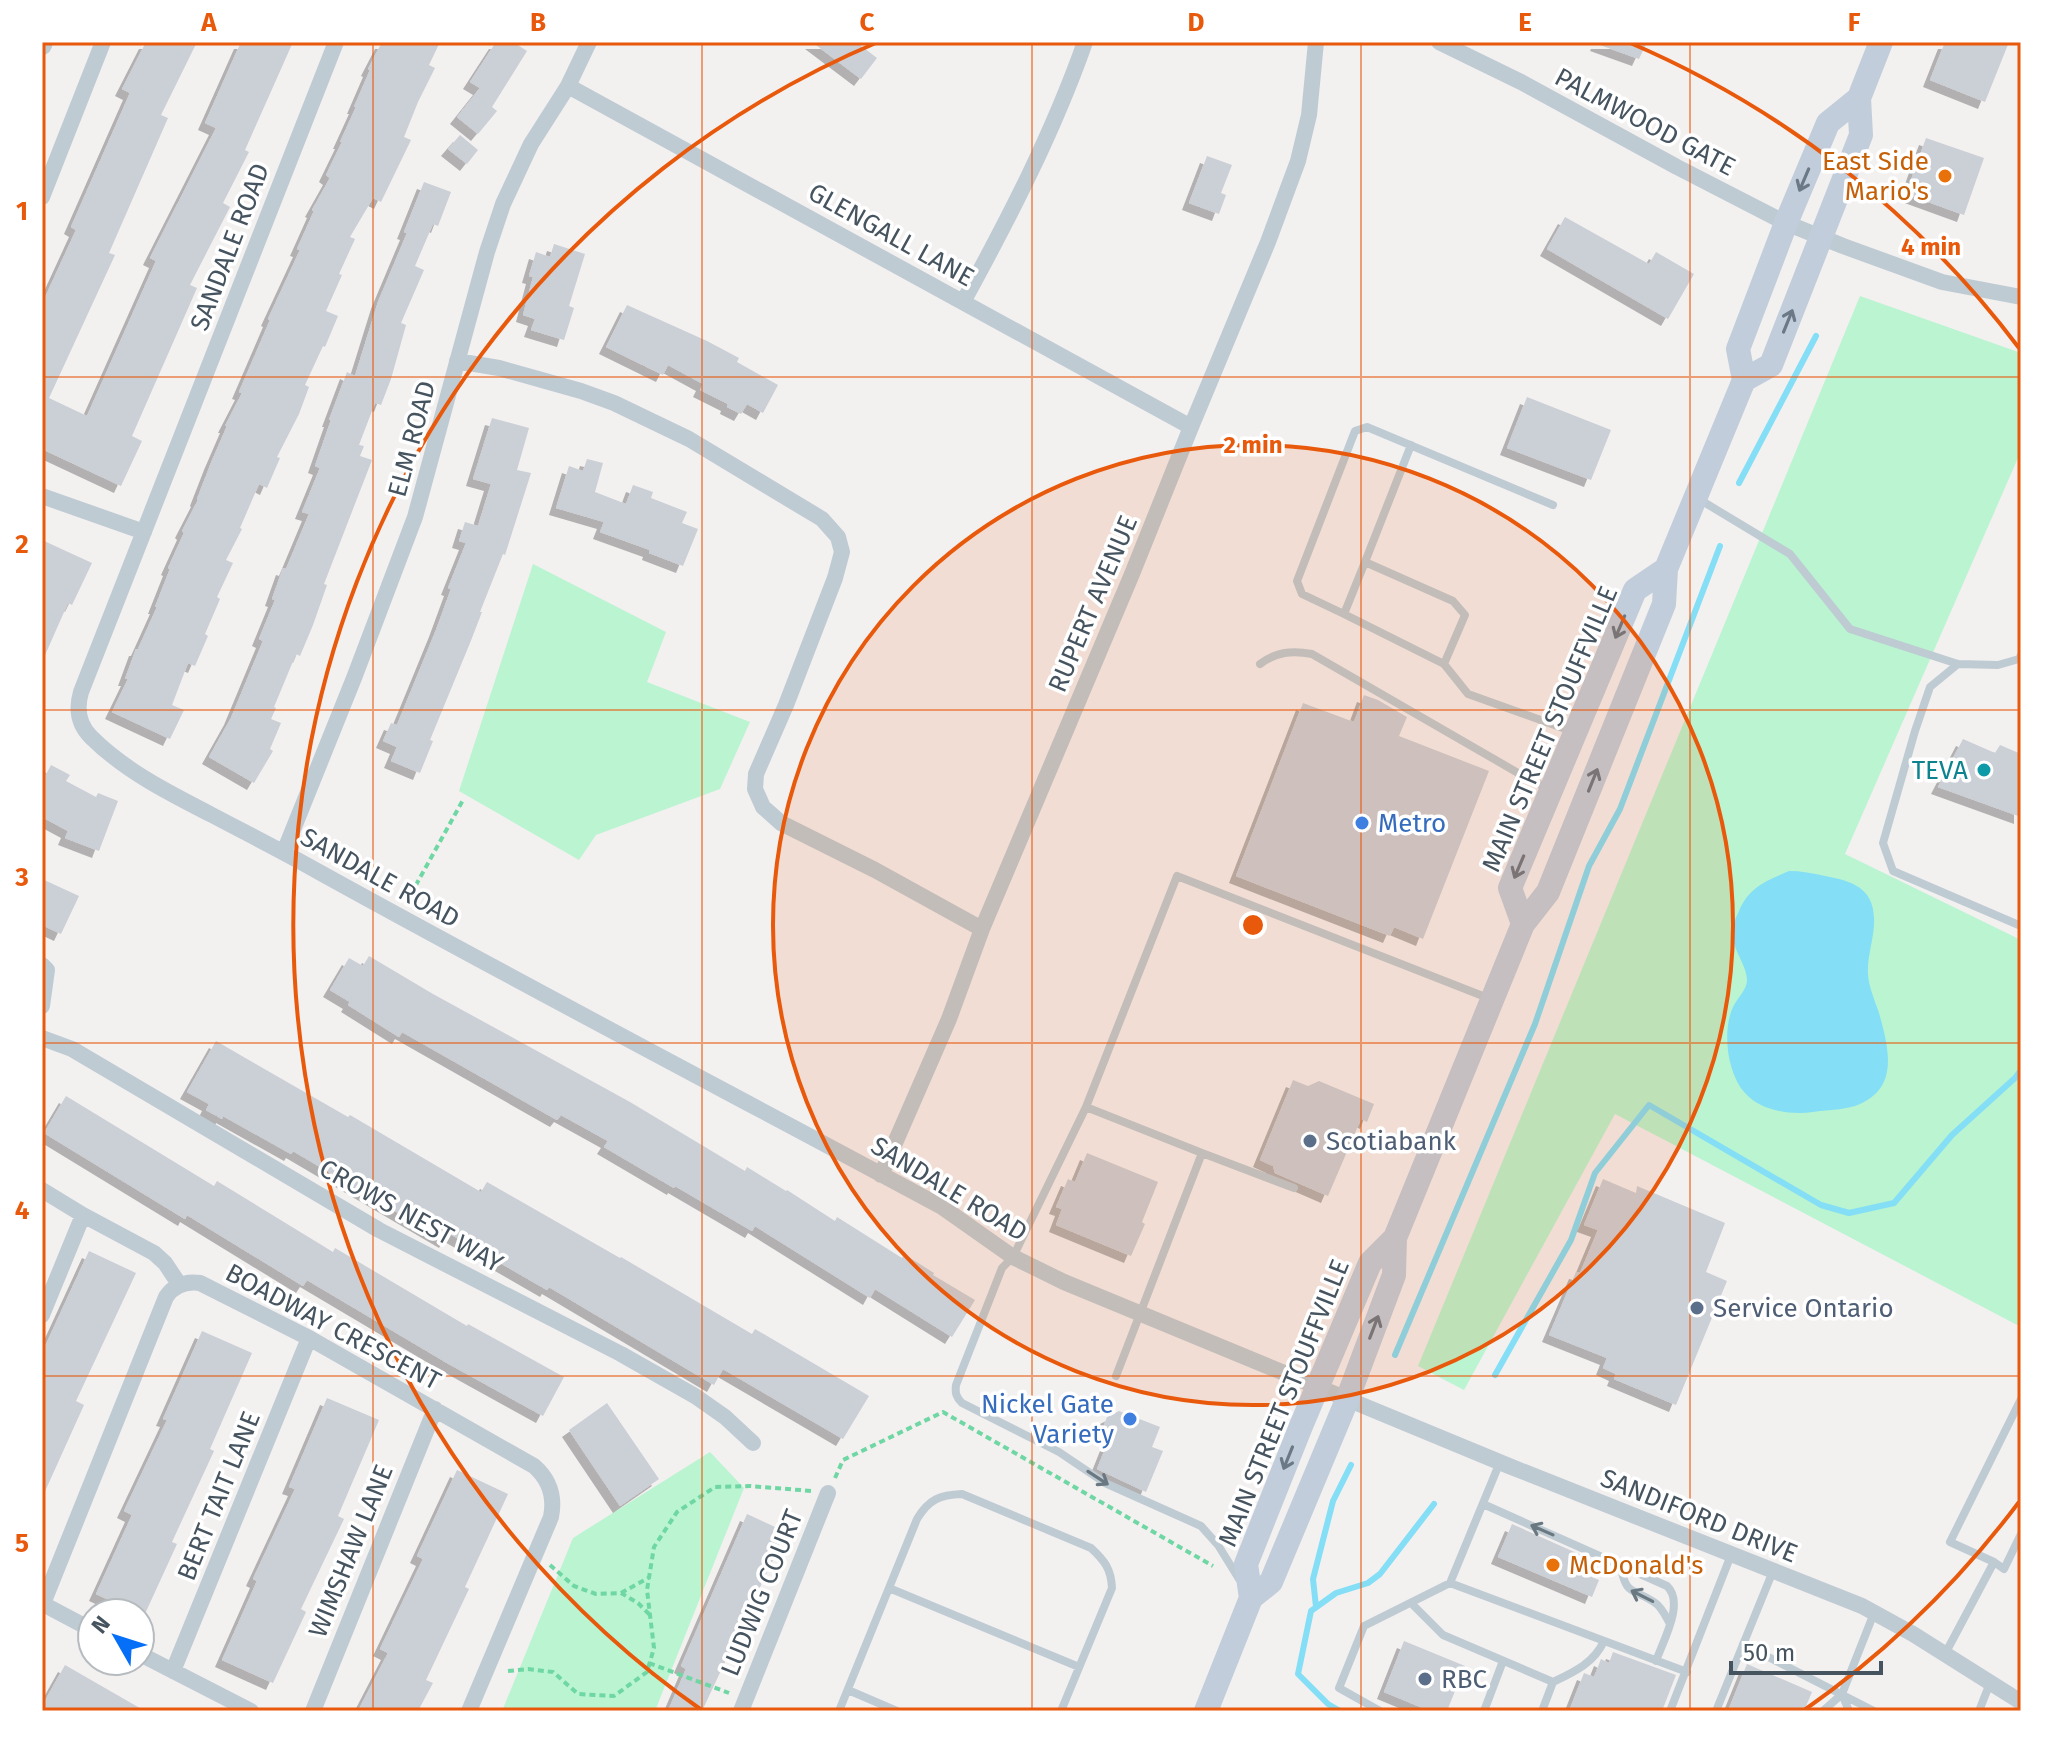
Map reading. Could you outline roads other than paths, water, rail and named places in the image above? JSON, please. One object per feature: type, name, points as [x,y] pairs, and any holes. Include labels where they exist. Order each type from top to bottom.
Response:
[{"type":"main road","name":"MAIN STREET STOUFFVILLE","points":[[1744,380],[1771,365],[1861,135],[1859,98],[1881,42]]},
{"type":"main road","name":"MAIN STREET STOUFFVILLE","points":[[1206,1711],[1251,1598],[1271,1582],[1347,1400],[1394,1275],[1395,1238],[1523,924],[1548,892],[1664,604],[1666,569],[1744,380],[1738,349],[1786,223],[1828,123],[1859,98]]},
{"type":"main road","name":"MAIN STREET STOUFFVILLE","points":[[1523,924],[1510,888],[1635,590],[1666,569]]},
{"type":"main road","name":"MAIN STREET STOUFFVILLE","points":[[1251,1598],[1246,1564],[1370,1263],[1395,1238]]},
{"type":"street","points":[[42,197],[103,42]]},
{"type":"street","name":"SANDALE ROAD","points":[[336,42],[81,692],[78,705],[80,720],[92,738],[152,784],[942,1207],[1013,1257],[1064,1282],[1347,1400]]},
{"type":"street","name":"ELM ROAD","points":[[284,852],[415,517],[487,252],[503,204],[531,144],[568,86],[589,42]]},
{"type":"street","points":[[963,302],[1015,208],[1072,80],[1085,42]]},
{"type":"street","name":"RUPERT AVENUE","points":[[881,1175],[949,1019],[982,929],[1268,242],[1298,161],[1309,115],[1316,42]]},
{"type":"street","name":"PALMWOOD GATE","points":[[1449,44],[1786,223],[1942,282],[2021,297]]},
{"type":"street","name":"GLENGALL LANE","points":[[568,86],[1191,427]]},
{"type":"street","points":[[457,361],[499,368],[614,403],[689,439],[822,519],[838,537],[842,552],[786,705],[756,774],[755,789],[763,807],[781,823],[982,929]]},
{"type":"street","points":[[42,496],[144,532]]},
{"type":"street","points":[[42,965],[47,970],[42,1006]]},
{"type":"street","name":"CROWS NEST WAY","points":[[42,1038],[72,1049],[379,1230],[621,1354],[695,1396],[725,1417],[753,1443]]},
{"type":"street","points":[[42,1190],[154,1253],[179,1284],[165,1300],[42,1605],[76,1622]]},
{"type":"street","points":[[42,1315],[83,1215]]},
{"type":"street","name":"BOADWAY CRESCENT","points":[[179,1284],[202,1284],[309,1338],[534,1466],[546,1478],[552,1497],[551,1517],[469,1711]]},
{"type":"street","name":"BERT TAIT LANE","points":[[173,1671],[309,1338]]},
{"type":"street","name":"SANDIFORD DRIVE","points":[[1347,1400],[1862,1606],[2021,1702]]},
{"type":"street","name":"WIMSHAW LANE","points":[[313,1711],[435,1409]]},
{"type":"street","name":"LUDWIG COURT","points":[[744,1705],[828,1493]]},
{"type":"street","points":[[156,1662],[251,1711]]},
{"type":"lane","points":[[1553,505],[1367,427],[1355,431],[1297,581],[1302,594],[1444,664],[1468,694],[1575,733]]},
{"type":"lane","points":[[1344,614],[1411,445]]},
{"type":"lane","points":[[1696,498],[1790,554],[1850,629],[1958,664],[1998,665],[2019,659],[2021,655]]},
{"type":"lane","points":[[1365,562],[1453,601],[1465,615],[1444,664]]},
{"type":"lane","points":[[1260,664],[1281,653],[1297,651],[1312,654],[1532,781],[1552,789]]},
{"type":"lane","points":[[1958,664],[1930,687],[1883,843],[1893,871],[2021,926]]},
{"type":"lane","points":[[1251,1598],[1218,1545],[1201,1526],[1105,1483],[1059,1452],[957,1398],[956,1385],[1002,1268],[1013,1257],[1086,1107],[1177,876],[1493,999]]},
{"type":"lane","points":[[1086,1107],[1294,1188]]},
{"type":"lane","points":[[1116,1376],[1202,1153]]},
{"type":"lane","points":[[2021,1399],[1950,1542],[2004,1569],[2021,1534]]},
{"type":"lane","points":[[1380,1711],[1339,1688],[1364,1626],[1450,1583],[1500,1462]]},
{"type":"lane","points":[[839,1711],[917,1519],[925,1505],[944,1495],[962,1494],[1091,1548],[1105,1560],[1111,1573],[1112,1588],[1061,1711]]},
{"type":"lane","points":[[1483,1504],[1667,1586],[1675,1600],[1656,1661]]},
{"type":"lane","points":[[1670,1711],[1731,1555]]},
{"type":"lane","points":[[1945,1654],[1994,1562]]},
{"type":"lane","points":[[1620,1565],[1629,1590],[1658,1606],[1670,1624]]},
{"type":"lane","points":[[1716,1711],[1773,1571]]},
{"type":"lane","points":[[1450,1583],[1687,1672]]},
{"type":"lane","points":[[889,1588],[1079,1667]]},
{"type":"lane","points":[[1411,1603],[1443,1635],[1553,1682]]},
{"type":"lane","points":[[1823,1711],[1842,1694],[1874,1613]]},
{"type":"lane","points":[[1542,1711],[1553,1682],[1585,1666],[1604,1641]]},
{"type":"lane","points":[[1743,1644],[1874,1711]]},
{"type":"lane","points":[[1484,1711],[1503,1661]]},
{"type":"lane","points":[[1979,1711],[1991,1683]]},
{"type":"lane","points":[[848,1690],[897,1711]]},
{"type":"lane","points":[[1842,1694],[1849,1711]]},
{"type":"water","points":[[1789,871],[1852,883],[1865,892],[1873,908],[1868,978],[1886,1040],[1888,1067],[1879,1090],[1855,1106],[1804,1113],[1767,1108],[1745,1093],[1730,1063],[1727,1039],[1730,1017],[1747,980],[1733,941],[1734,924],[1753,890]]},
{"type":"waterway","points":[[1739,483],[1816,336]]},
{"type":"waterway","points":[[1395,1355],[1535,1024],[1589,866],[1620,809],[1720,546]]},
{"type":"waterway","points":[[1495,1375],[1571,1240],[1595,1173],[1649,1105],[1821,1205],[1849,1213],[1894,1203],[1952,1135],[2021,1070]]},
{"type":"waterway","points":[[1316,1607],[1313,1579],[1333,1501],[1351,1465]]},
{"type":"waterway","points":[[1340,1711],[1328,1704],[1298,1674],[1311,1611],[1336,1593],[1368,1583],[1380,1574],[1434,1504]]},
{"type":"place","name":"East Side Mario's","points":[[1945,176]]},
{"type":"place","name":"TEVA","points":[[1984,770]]},
{"type":"place","name":"Metro","points":[[1362,823]]},
{"type":"place","name":"Scotiabank","points":[[1310,1141]]},
{"type":"place","name":"Service Ontario","points":[[1697,1308]]},
{"type":"place","name":"Nickel Gate Variety","points":[[1130,1419]]},
{"type":"place","name":"McDonald's","points":[[1553,1565]]},
{"type":"place","name":"RBC","points":[[1425,1679]]}]
